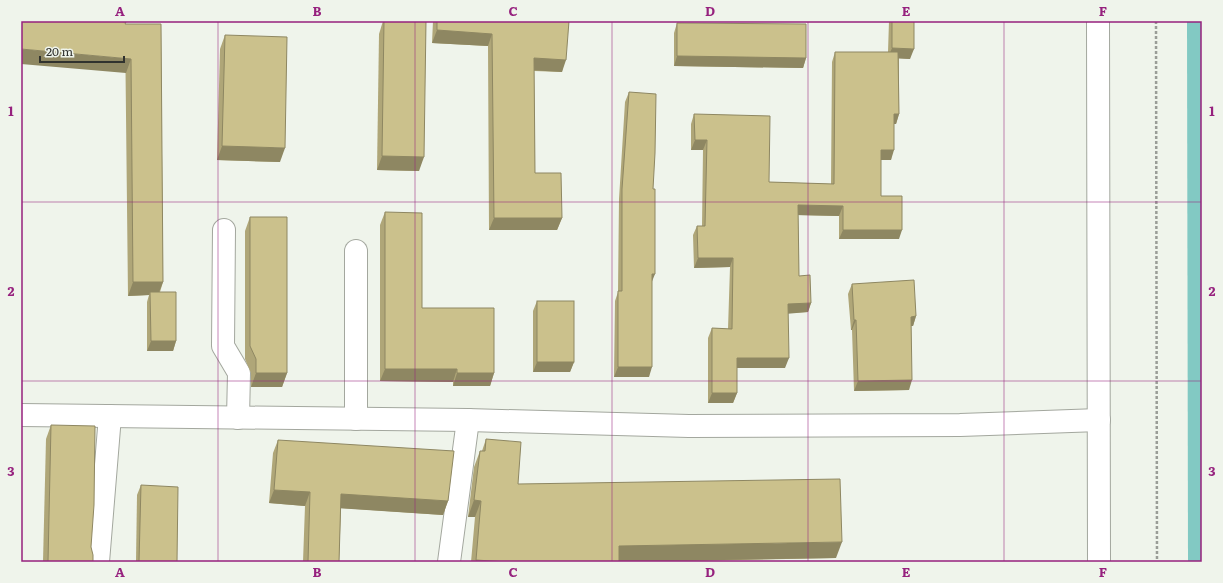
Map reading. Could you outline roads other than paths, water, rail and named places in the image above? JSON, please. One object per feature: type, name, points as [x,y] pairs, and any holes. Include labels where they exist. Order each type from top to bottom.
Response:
[{"type":"street","points":[[1098,21],[1099,562]]},
{"type":"street","points":[[224,230],[223,346],[239,373],[238,418]]},
{"type":"street","points":[[356,251],[356,419]]},
{"type":"street","points":[[21,415],[468,420],[689,426],[960,425],[1098,420]]},
{"type":"street","points":[[98,562],[110,416]]},
{"type":"street","points":[[449,562],[468,420]]},
{"type":"water","points":[[1187,21],[1202,21],[1202,562],[1188,562]]}]
